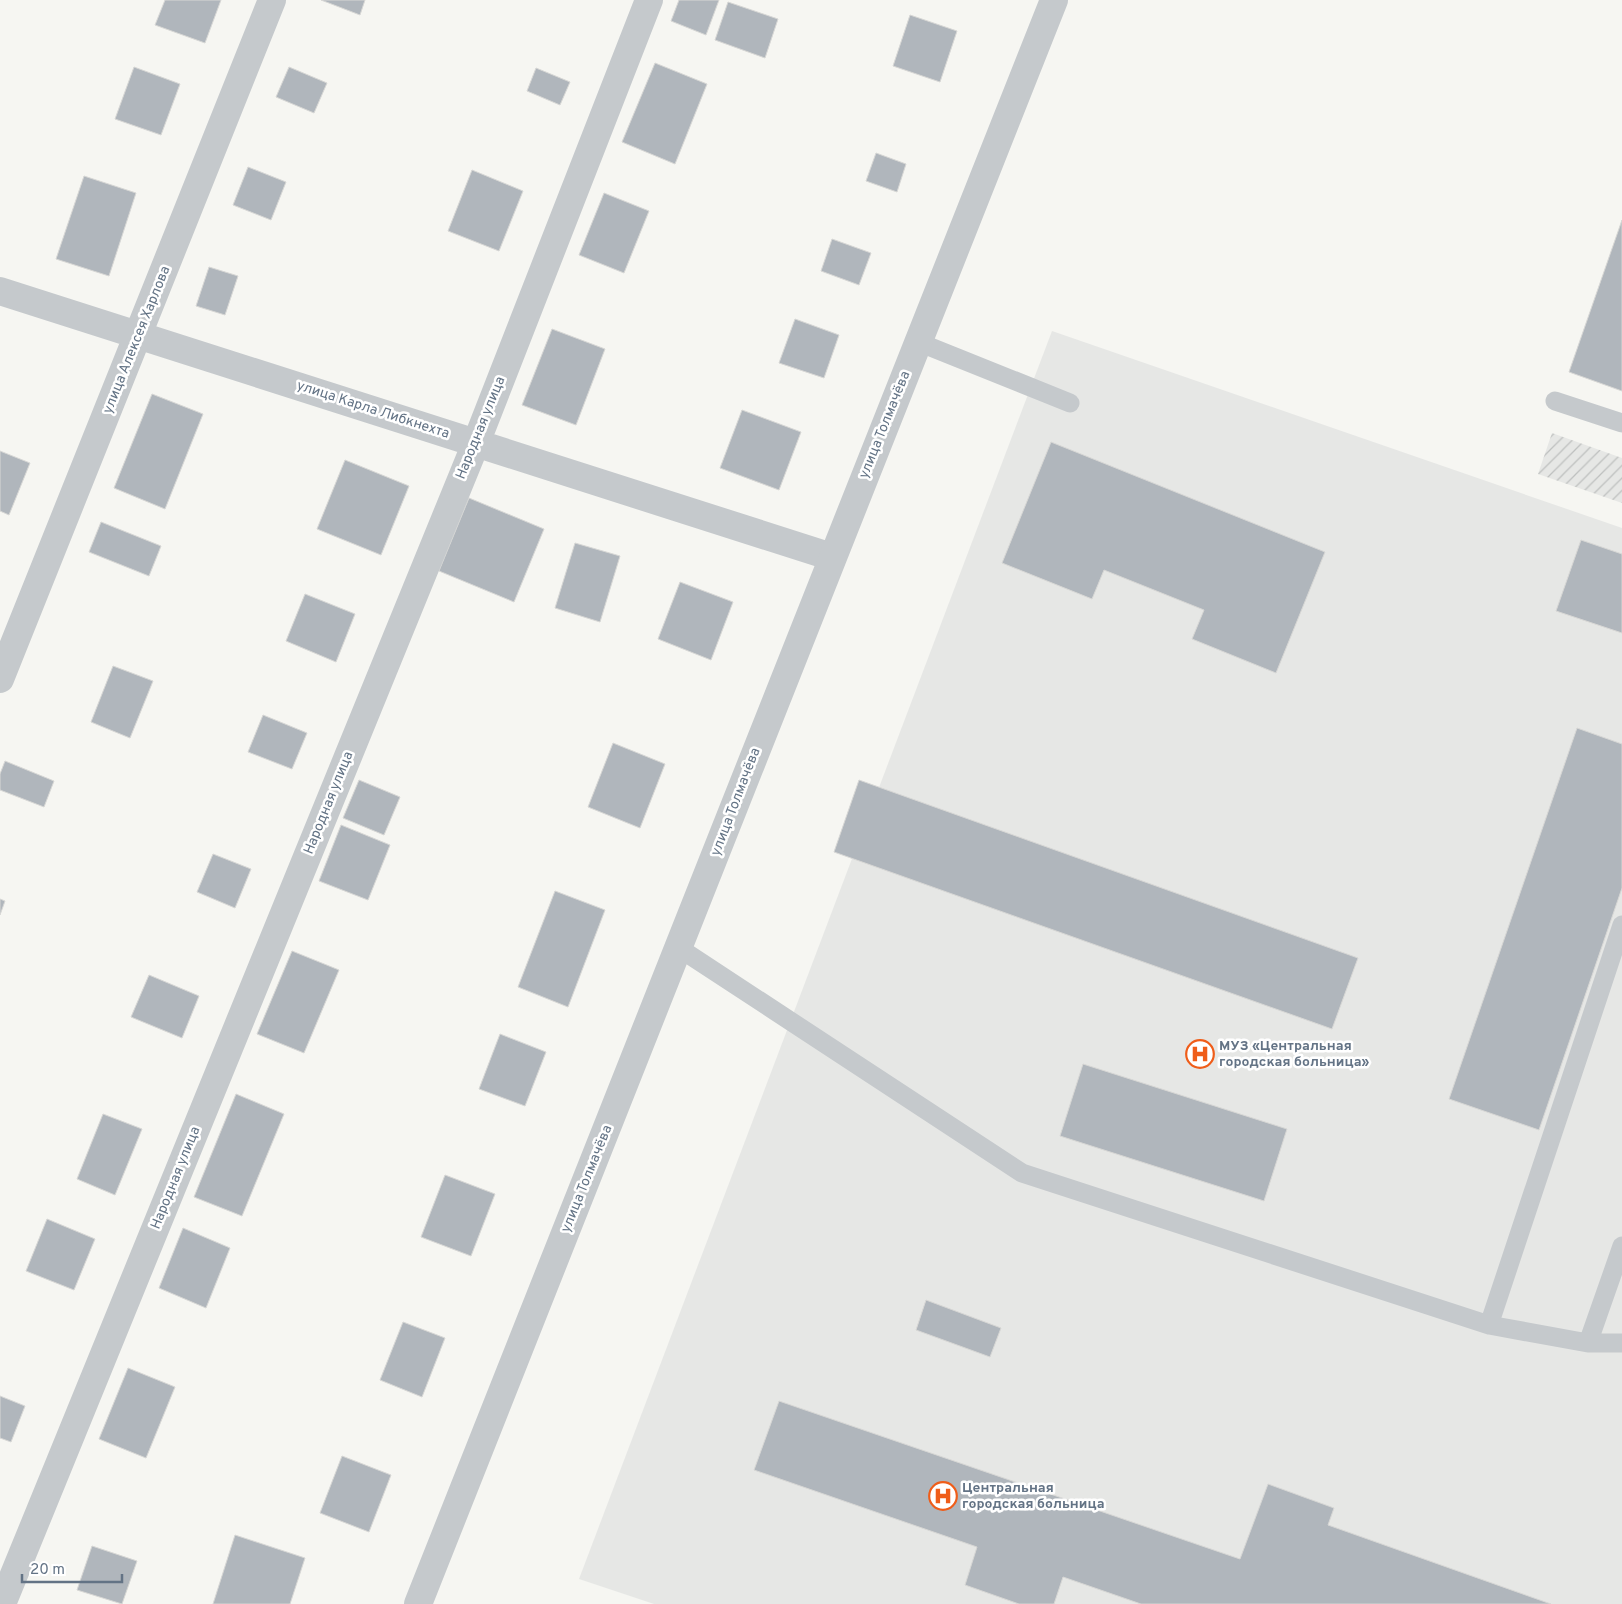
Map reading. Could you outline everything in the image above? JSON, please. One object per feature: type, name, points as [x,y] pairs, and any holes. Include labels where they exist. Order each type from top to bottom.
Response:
[{"type":"street","name":"улица Алексея Харлова","points":[[0,679],[272,0]]},
{"type":"street","name":"Народная улица","points":[[2,1604],[476,443],[649,0]]},
{"type":"street","name":"улица Толмачёва","points":[[418,1604],[1054,0]]},
{"type":"street","name":"улица Карла Либкнехта","points":[[0,291],[832,557]]},
{"type":"lane","points":[[918,342],[1070,403]]},
{"type":"lane","points":[[1555,401],[1622,423]]},
{"type":"lane","points":[[1489,1325],[1622,925]]},
{"type":"lane","points":[[679,948],[1022,1174],[1489,1325],[1588,1343],[1622,1343]]},
{"type":"lane","points":[[1588,1343],[1622,1246]]},
{"type":"shaded area","name":"МУЗ «Центральная городская больница»","points":[[1052,331],[1622,528],[1622,1604],[654,1604],[579,1579]]},
{"type":"shaded area","points":[[1552,433],[1622,458],[1622,503],[1538,474]]},
{"type":"building","points":[[165,0],[221,0],[205,43],[155,25]]},
{"type":"building","points":[[321,0],[365,0],[360,15]]},
{"type":"building","points":[[679,0],[719,0],[706,35],[671,21]]},
{"type":"building","points":[[728,2],[778,19],[765,58],[715,40]]},
{"type":"building","points":[[910,15],[957,31],[940,82],[893,66]]},
{"type":"building","points":[[655,63],[707,84],[675,164],[622,142]]},
{"type":"building","points":[[134,67],[180,84],[161,135],[115,119]]},
{"type":"building","points":[[289,67],[327,83],[314,113],[276,97]]},
{"type":"building","points":[[536,68],[570,82],[560,105],[527,91]]},
{"type":"building","points":[[876,153],[906,164],[897,192],[866,181]]},
{"type":"building","points":[[248,167],[286,182],[271,220],[233,205]]},
{"type":"building","points":[[472,170],[523,191],[499,251],[448,231]]},
{"type":"building","points":[[84,176],[136,193],[109,276],[56,259]]},
{"type":"building","points":[[604,193],[649,211],[624,273],[579,255]]},
{"type":"building","points":[[1622,220],[1622,391],[1569,372]]},
{"type":"building","points":[[832,239],[871,253],[859,285],[821,271]]},
{"type":"building","points":[[209,267],[238,276],[225,315],[196,306]]},
{"type":"building","points":[[795,319],[839,335],[824,378],[779,363]]},
{"type":"building","points":[[552,329],[605,349],[576,425],[522,405]]},
{"type":"building","points":[[152,394],[203,414],[165,509],[114,488]]},
{"type":"building","points":[[742,410],[801,432],[779,490],[720,468]]},
{"type":"building","points":[[1051,442],[1325,552],[1276,673],[1192,639],[1204,610],[1104,570],[1092,599],[1002,563]]},
{"type":"building","points":[[0,451],[30,463],[9,515],[0,511]]},
{"type":"building","points":[[345,460],[409,486],[381,555],[317,529]]},
{"type":"building","points":[[469,498],[544,529],[514,602],[439,571]]},
{"type":"building","points":[[101,522],[161,546],[149,576],[89,552]]},
{"type":"building","points":[[1581,540],[1622,554],[1622,633],[1556,611]]},
{"type":"building","points":[[575,543],[620,556],[600,622],[555,608]]},
{"type":"building","points":[[680,582],[733,602],[711,660],[658,639]]},
{"type":"building","points":[[305,594],[355,614],[336,662],[286,641]]},
{"type":"building","points":[[113,666],[153,681],[130,738],[91,722]]},
{"type":"building","points":[[263,715],[307,733],[292,769],[248,752]]},
{"type":"building","points":[[1577,728],[1622,744],[1622,888],[1539,1130],[1449,1099]]},
{"type":"building","points":[[613,743],[665,764],[640,828],[588,807]]},
{"type":"building","points":[[5,761],[54,781],[44,807],[0,790],[0,774]]},
{"type":"building","points":[[359,780],[400,797],[384,835],[343,818]]},
{"type":"building","points":[[859,780],[1358,958],[1332,1029],[834,852]]},
{"type":"building","points":[[341,825],[390,845],[368,900],[319,881]]},
{"type":"building","points":[[213,854],[251,869],[235,908],[197,892]]},
{"type":"building","points":[[555,891],[605,910],[568,1007],[518,987]]},
{"type":"building","points":[[0,899],[5,901],[0,915]]},
{"type":"building","points":[[292,951],[339,970],[304,1053],[257,1034]]},
{"type":"building","points":[[149,975],[199,996],[182,1038],[131,1017]]},
{"type":"building","points":[[500,1034],[546,1052],[525,1106],[479,1089]]},
{"type":"building","points":[[1083,1064],[1287,1129],[1264,1201],[1060,1136]]},
{"type":"building","points":[[236,1094],[284,1114],[242,1216],[194,1197]]},
{"type":"building","points":[[103,1114],[142,1129],[115,1195],[77,1179]]},
{"type":"building","points":[[445,1175],[495,1194],[471,1256],[421,1237]]},
{"type":"building","points":[[47,1219],[95,1239],[74,1290],[26,1271]]},
{"type":"building","points":[[183,1228],[230,1248],[206,1308],[159,1288]]},
{"type":"building","points":[[926,1300],[1001,1328],[990,1357],[916,1330]]},
{"type":"building","points":[[403,1322],[445,1338],[422,1397],[380,1380]]},
{"type":"building","points":[[128,1368],[175,1387],[146,1458],[99,1439]]},
{"type":"building","points":[[0,1396],[25,1406],[11,1442],[0,1438]]},
{"type":"building","name":"Центральная городская больница","points":[[779,1401],[1240,1559],[1268,1484],[1334,1508],[1328,1525],[1551,1604],[1141,1604],[1063,1577],[1054,1604],[1019,1604],[965,1585],[977,1547],[754,1470]]},
{"type":"building","points":[[342,1456],[391,1475],[369,1532],[320,1513]]},
{"type":"building","points":[[235,1535],[305,1558],[290,1604],[213,1604]]},
{"type":"building","points":[[92,1546],[137,1561],[122,1604],[77,1590]]},
{"type":"place","name":"МУЗ «Центральная городская больница»","points":[[1200,1054]]},
{"type":"place","name":"Центральная городская больница","points":[[943,1496]]}]
